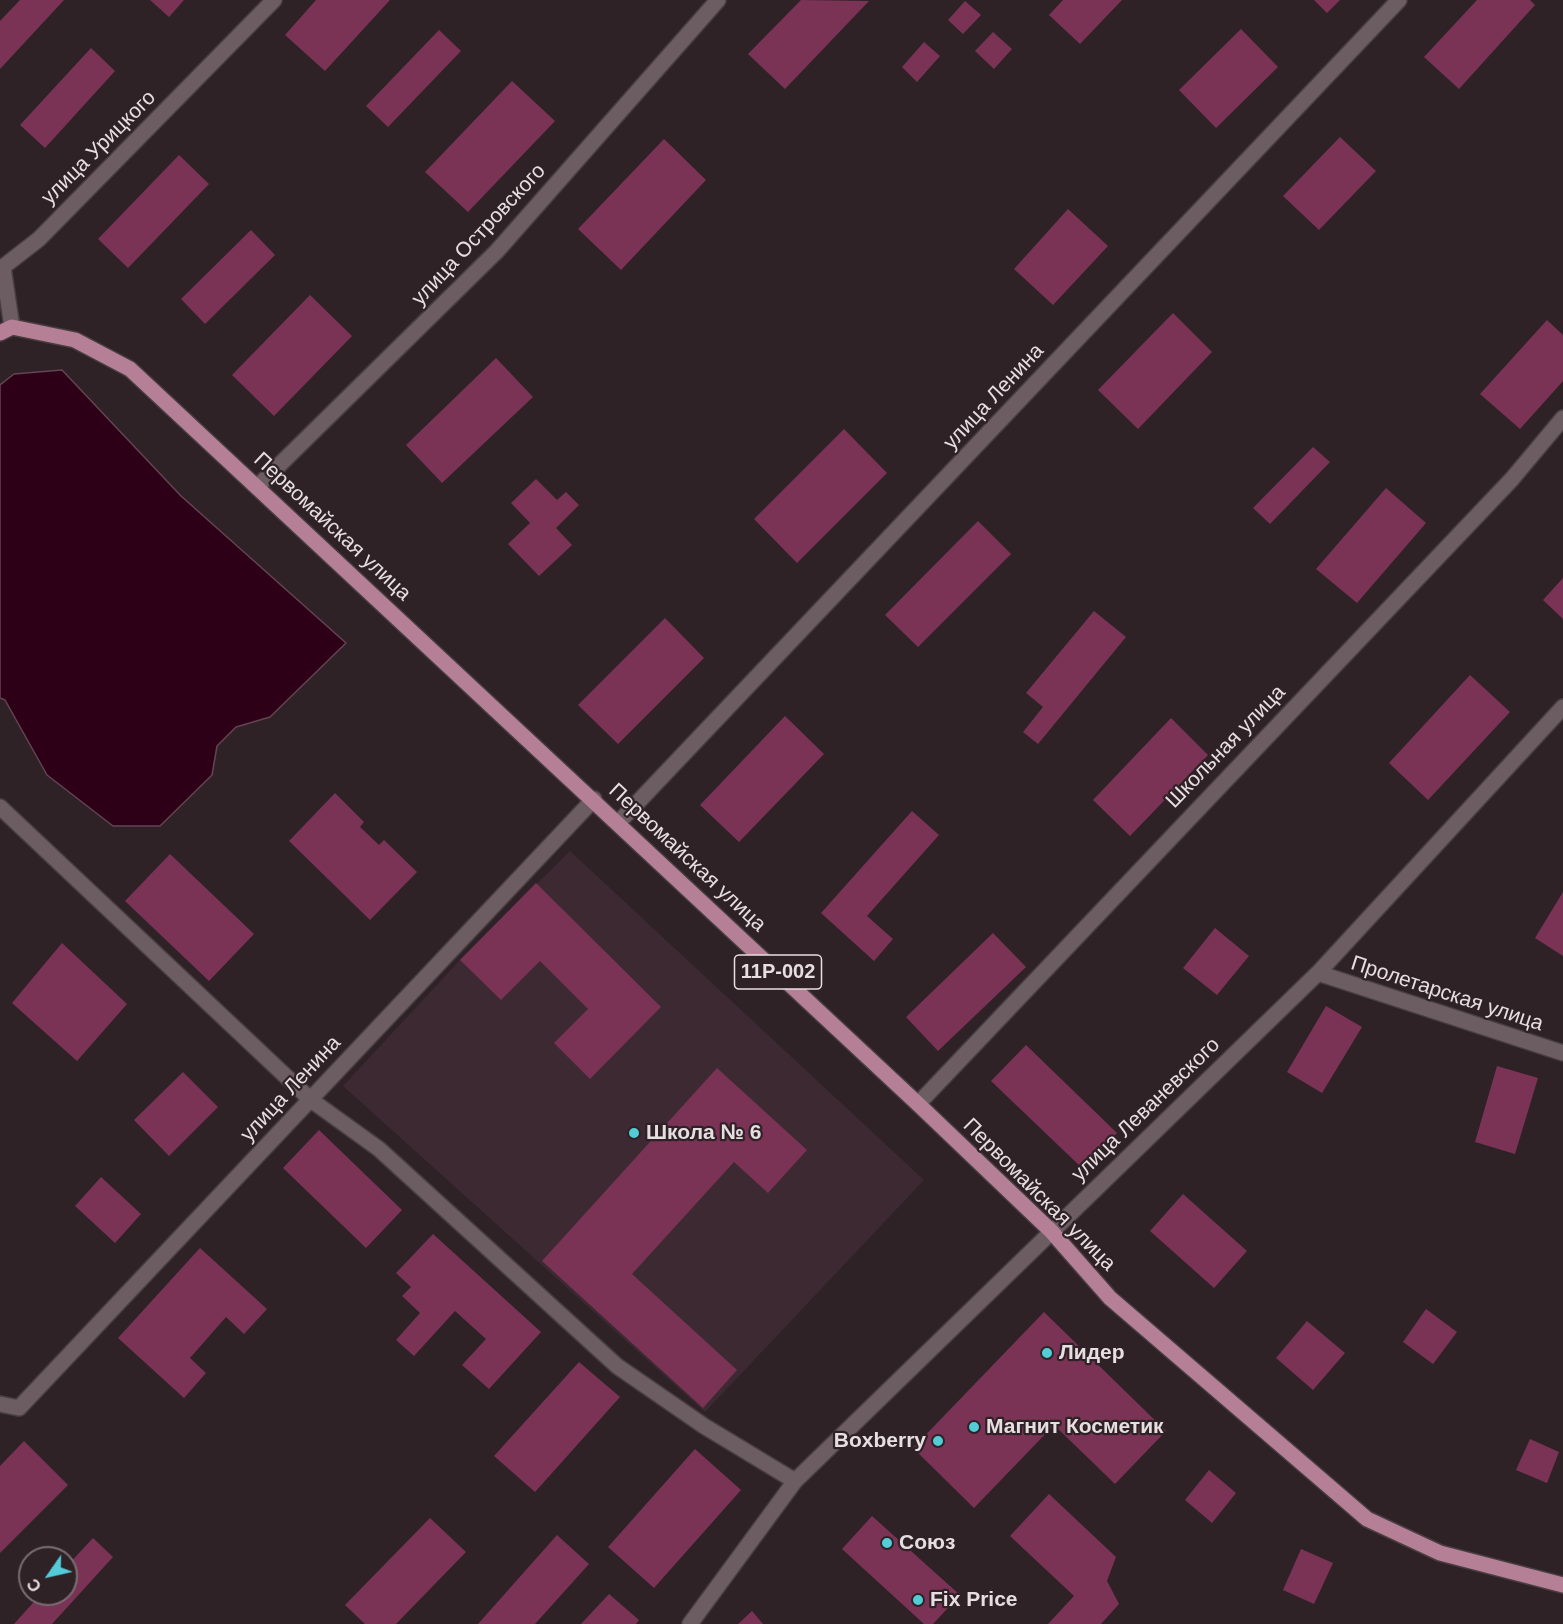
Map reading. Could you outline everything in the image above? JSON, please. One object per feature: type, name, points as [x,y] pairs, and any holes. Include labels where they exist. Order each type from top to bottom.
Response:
[{"type":"main road","name":"Первомайская улица","points":[[6,330],[75,340],[130,369],[619,822],[918,1104],[1051,1231],[1110,1298],[1367,1519],[1440,1553],[1563,1585]]},
{"type":"street","name":"улица Урицкого","points":[[6,330],[1,265],[39,239],[274,0]]},
{"type":"street","name":"улица Островского","points":[[257,487],[497,251],[718,0]]},
{"type":"street","name":"улица Ленина","points":[[619,822],[1399,0]]},
{"type":"street","name":"Школьная улица","points":[[918,1104],[1512,479],[1563,418]]},
{"type":"street","name":"улица Леваневского","points":[[690,1624],[795,1480],[1318,973],[1563,707]]},
{"type":"street","name":"улица Ленина","points":[[0,1404],[19,1408],[594,799]]},
{"type":"street","points":[[0,807],[311,1100],[379,1149],[617,1366],[704,1426],[795,1480]]},
{"type":"street","name":"Пролетарская улица","points":[[1318,973],[1563,1053]]},
{"type":"shaded area","points":[[62,370],[181,496],[346,643],[270,717],[236,727],[217,746],[212,775],[160,826],[113,826],[47,775],[5,700],[0,698],[0,385],[14,374]]},
{"type":"shaded area","name":"Школа № 6","points":[[570,851],[924,1180],[705,1412],[343,1086],[460,960]]},
{"type":"building","points":[[20,0],[64,0],[0,69],[0,21]]},
{"type":"building","points":[[150,0],[184,0],[169,17]]},
{"type":"building","points":[[316,0],[390,0],[325,71],[285,35]]},
{"type":"building","points":[[801,0],[869,1],[785,89],[748,54]]},
{"type":"building","points":[[1063,0],[1122,0],[1080,44],[1049,15]]},
{"type":"building","points":[[1314,0],[1340,0],[1327,13]]},
{"type":"building","points":[[1477,0],[1530,0],[1535,5],[1459,89],[1424,57]]},
{"type":"building","points":[[965,1],[981,15],[963,34],[948,20]]},
{"type":"building","points":[[1241,29],[1278,67],[1216,128],[1179,90]]},
{"type":"building","points":[[439,30],[461,51],[388,127],[366,106]]},
{"type":"building","points":[[993,32],[1012,49],[994,69],[975,51]]},
{"type":"building","points":[[924,42],[940,56],[917,82],[902,67]]},
{"type":"building","points":[[91,48],[115,71],[45,148],[20,125]]},
{"type":"building","points":[[512,81],[555,121],[468,212],[425,172]]},
{"type":"building","points":[[1340,137],[1376,171],[1319,230],[1283,196]]},
{"type":"building","points":[[664,139],[706,180],[621,270],[578,229]]},
{"type":"building","points":[[179,155],[209,184],[128,268],[98,239]]},
{"type":"building","points":[[1068,209],[1108,246],[1053,305],[1014,269]]},
{"type":"building","points":[[251,230],[275,255],[205,324],[181,299]]},
{"type":"building","points":[[310,295],[352,336],[274,416],[232,375]]},
{"type":"building","points":[[1173,313],[1212,352],[1138,429],[1098,390]]},
{"type":"building","points":[[1547,320],[1563,335],[1563,381],[1520,429],[1480,394]]},
{"type":"building","points":[[496,358],[533,397],[442,483],[406,445]]},
{"type":"building","points":[[844,429],[887,473],[797,563],[754,519]]},
{"type":"building","points":[[1313,447],[1330,462],[1270,524],[1253,508]]},
{"type":"building","points":[[536,479],[557,500],[566,492],[579,505],[556,528],[572,545],[539,576],[508,544],[530,523],[511,503]]},
{"type":"building","points":[[1386,488],[1426,523],[1357,603],[1316,569]]},
{"type":"building","points":[[978,521],[1011,554],[918,647],[885,615]]},
{"type":"building","points":[[1563,578],[1563,619],[1543,600]]},
{"type":"building","points":[[1094,611],[1126,637],[1038,744],[1023,732],[1043,707],[1026,693]]},
{"type":"building","points":[[665,618],[704,658],[618,744],[578,705]]},
{"type":"building","points":[[1470,675],[1510,712],[1428,800],[1389,763]]},
{"type":"building","points":[[785,716],[824,754],[739,842],[700,805]]},
{"type":"building","points":[[1171,718],[1208,755],[1130,836],[1093,800]]},
{"type":"building","points":[[335,793],[364,822],[360,827],[379,845],[384,840],[417,872],[370,920],[289,841]]},
{"type":"building","points":[[912,811],[939,835],[867,916],[893,939],[874,961],[821,913]]},
{"type":"building","points":[[170,854],[254,934],[209,981],[125,901]]},
{"type":"building","points":[[536,883],[661,1007],[590,1079],[554,1043],[588,1009],[540,961],[501,1000],[460,960]]},
{"type":"building","points":[[1563,892],[1563,956],[1535,938]]},
{"type":"building","points":[[1215,928],[1249,956],[1217,995],[1183,968]]},
{"type":"building","points":[[993,933],[1026,967],[938,1051],[906,1017]]},
{"type":"building","points":[[62,943],[127,1004],[77,1061],[12,1003]]},
{"type":"building","points":[[1326,1006],[1362,1027],[1322,1093],[1287,1072]]},
{"type":"building","points":[[1026,1045],[1117,1133],[1082,1168],[991,1081]]},
{"type":"building","points":[[1497,1066],[1538,1078],[1515,1154],[1475,1142]]},
{"type":"building","points":[[717,1068],[807,1150],[768,1193],[734,1162],[632,1274],[737,1370],[703,1408],[542,1261]]},
{"type":"building","points":[[183,1072],[218,1107],[169,1156],[134,1120]]},
{"type":"building","points":[[319,1130],[402,1210],[366,1248],[283,1168]]},
{"type":"building","points":[[101,1177],[141,1214],[115,1243],[75,1206]]},
{"type":"building","points":[[1183,1194],[1247,1251],[1214,1288],[1150,1231]]},
{"type":"building","points":[[433,1234],[541,1332],[489,1389],[462,1365],[486,1339],[455,1311],[414,1356],[396,1340],[420,1313],[402,1296],[411,1287],[396,1273]]},
{"type":"building","points":[[200,1248],[267,1309],[244,1334],[226,1317],[190,1358],[206,1373],[184,1398],[118,1338]]},
{"type":"building","points":[[1426,1309],[1457,1332],[1433,1364],[1403,1342]]},
{"type":"building","points":[[1044,1312],[1166,1431],[1115,1484],[1054,1425],[974,1508],[913,1448]]},
{"type":"building","points":[[1307,1321],[1345,1353],[1313,1390],[1276,1358]]},
{"type":"building","points":[[579,1362],[620,1397],[535,1492],[494,1456]]},
{"type":"building","points":[[1530,1439],[1559,1452],[1547,1483],[1516,1470]]},
{"type":"building","points":[[24,1441],[68,1485],[0,1553],[0,1466]]},
{"type":"building","points":[[695,1449],[741,1490],[654,1588],[608,1547]]},
{"type":"building","points":[[1209,1470],[1236,1493],[1212,1523],[1185,1500]]},
{"type":"building","points":[[1049,1494],[1116,1557],[1107,1581],[1119,1604],[1101,1624],[1048,1624],[1074,1596],[1010,1536]]},
{"type":"building","points":[[872,1516],[960,1595],[933,1624],[924,1624],[842,1549]]},
{"type":"building","points":[[430,1518],[466,1552],[396,1624],[365,1624],[345,1605]]},
{"type":"building","points":[[557,1535],[589,1564],[535,1624],[478,1624]]},
{"type":"building","points":[[93,1538],[113,1557],[78,1595],[78,1554]]},
{"type":"building","points":[[1301,1549],[1333,1563],[1314,1604],[1283,1590]]},
{"type":"building","points":[[609,1594],[639,1620],[636,1624],[581,1624]]},
{"type":"building","points":[[30,1606],[68,1606],[52,1624],[14,1624]]},
{"type":"building","points":[[752,1611],[763,1624],[738,1624]]},
{"type":"place","name":"Школа № 6","points":[[634,1133]]},
{"type":"place","name":"Лидер","points":[[1047,1353]]},
{"type":"place","name":"Магнит Косметик","points":[[974,1427]]},
{"type":"place","name":"Boxberry","points":[[938,1441]]},
{"type":"place","name":"Союз","points":[[887,1543]]},
{"type":"place","name":"Fix Price","points":[[918,1600]]}]
